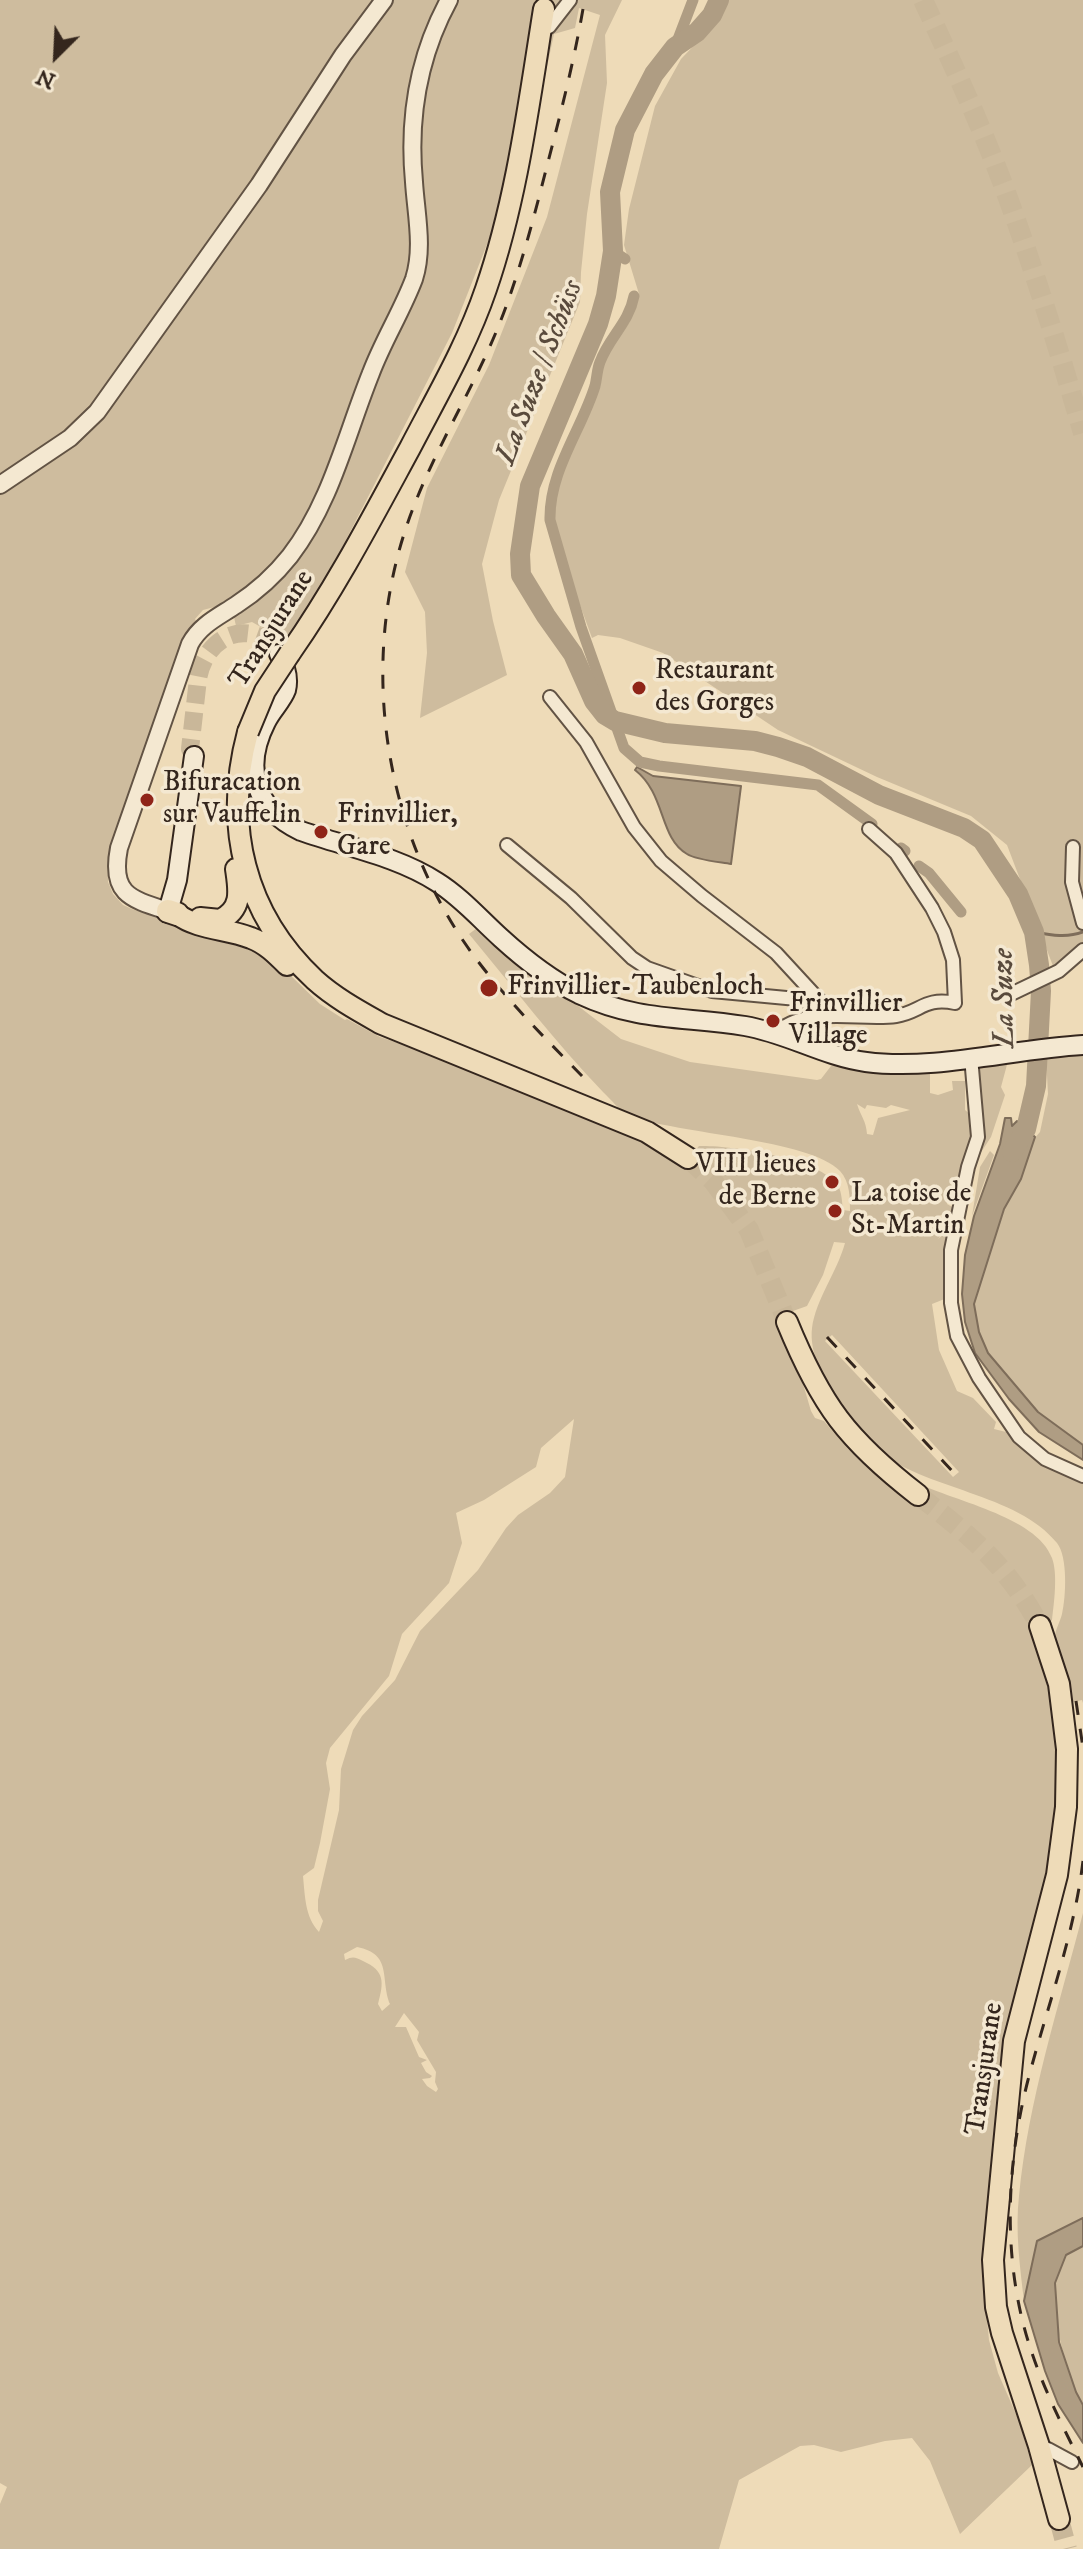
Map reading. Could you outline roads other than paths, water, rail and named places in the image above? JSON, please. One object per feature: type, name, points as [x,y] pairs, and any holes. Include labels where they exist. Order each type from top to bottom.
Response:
[{"type":"main road","name":"Transjurane","points":[[248,900],[240,893],[233,853],[239,833],[237,786],[248,732],[281,656],[316,616],[367,528],[438,396],[475,318],[506,222],[546,18]]},
{"type":"main road","points":[[281,656],[274,707],[259,737],[253,764],[255,779],[266,804],[277,816],[301,831],[407,867],[439,883],[461,899],[526,959],[580,994],[621,1010],[650,1017],[736,1025],[776,1034],[831,1054],[869,1062],[901,1064],[1079,1045]]},
{"type":"main road","points":[[173,912],[194,756]]},
{"type":"main road","points":[[173,912],[220,920],[248,900],[302,966],[342,1001]]},
{"type":"main road","points":[[173,912],[185,920],[261,942],[312,989],[342,1001],[404,1034],[647,1132],[688,1158]]},
{"type":"main road","points":[[787,1322],[805,1365],[836,1419],[854,1440],[918,1495]]},
{"type":"main road","name":"Transjurane","points":[[1040,1626],[1059,1684],[1067,1749],[1066,1807],[1057,1875],[1014,2041],[993,2260],[996,2307],[1002,2333],[1059,2519]]},
{"type":"street","points":[[0,485],[70,438],[97,412],[259,185],[343,55],[384,0]]},
{"type":"street","points":[[173,912],[141,902],[123,891],[116,871],[119,848],[190,644],[202,628],[250,595],[279,569],[304,535],[323,499],[376,360],[412,283],[419,256],[412,153],[415,103],[430,39],[449,0]]},
{"type":"street","points":[[546,18],[570,0]]},
{"type":"street","points":[[550,697],[586,742],[634,827],[661,861],[776,953],[823,1004],[840,1015]]},
{"type":"street","points":[[776,1034],[794,1022],[840,1015],[896,1016],[931,1002],[955,1003],[953,960],[944,932],[896,853],[869,829]]},
{"type":"street","points":[[507,845],[571,898],[632,958],[647,968],[712,991],[823,1004]]},
{"type":"street","points":[[1073,847],[1072,882],[1083,922]]},
{"type":"street","points":[[1009,995],[1050,977],[1083,950]]},
{"type":"street","points":[[976,1057],[978,1137],[968,1167],[951,1250],[951,1303],[957,1336],[979,1378],[1019,1437],[1045,1459],[1083,1476]]},
{"type":"street","points":[[1048,2449],[1072,2462]]},
{"type":"waterway","points":[[675,47],[693,0]]},
{"type":"waterway","name":"La Suze / Schüss","points":[[719,0],[712,15],[697,32],[675,47],[654,74],[625,130],[610,192],[613,251],[606,296],[598,324],[530,486],[520,554],[521,575],[573,654],[594,701],[605,715],[615,721],[665,733],[755,741],[778,747],[807,757],[879,795],[964,828],[982,840],[1018,894],[1034,932],[1039,965],[1041,991],[1036,1086],[1026,1129],[1012,1152]]},
{"type":"waterway","points":[[613,251],[625,259]]},
{"type":"waterway","points":[[634,296],[628,314],[600,362],[589,403],[560,468],[551,502],[550,520],[581,627],[624,748],[640,762],[659,766],[818,785],[872,824]]},
{"type":"waterway","points":[[901,848],[905,851]]},
{"type":"waterway","points":[[919,866],[929,873],[961,912]]},
{"type":"waterway","points":[[1034,932],[1053,935],[1083,932]]},
{"type":"tunnel","points":[[923,0],[1008,198],[1083,433]]},
{"type":"tunnel","points":[[194,756],[190,749],[198,679],[210,651],[219,642],[242,633],[267,641],[279,653]]},
{"type":"tunnel","points":[[688,1158],[713,1181],[749,1230],[787,1322]]},
{"type":"tunnel","points":[[918,1495],[987,1553],[1014,1585],[1040,1626]]},
{"type":"tunnel","points":[[1059,2519],[1067,2549]]},
{"type":"railway","points":[[583,9],[558,124],[514,285],[488,350],[408,522],[393,575],[385,628],[383,683],[387,737],[397,790],[413,842],[435,892],[462,939],[490,977],[586,1080]]},
{"type":"railway","points":[[827,1337],[955,1474]]},
{"type":"railway","points":[[1076,1701],[1083,1748]]},
{"type":"railway","points":[[1083,1861],[1067,1944],[1020,2114],[1010,2219],[1016,2288],[1023,2323],[1044,2384],[1083,2467]]},
{"type":"place","name":"Restaurant des Gorges","points":[[639,688]]},
{"type":"place","name":"Bifuracation sur Vauffelin","points":[[147,800]]},
{"type":"place","name":"Frinvillier, Gare","points":[[321,832]]},
{"type":"place","name":"Frinvillier-Taubenloch","points":[[489,988]]},
{"type":"place","name":"Frinvillier Village","points":[[773,1021]]},
{"type":"place","name":"VIII lieues de Berne","points":[[832,1182]]},
{"type":"place","name":"La toise de St-Martin","points":[[835,1211]]},
{"type":"water label","name":"La Suze","points":[[1006,998]]}]
